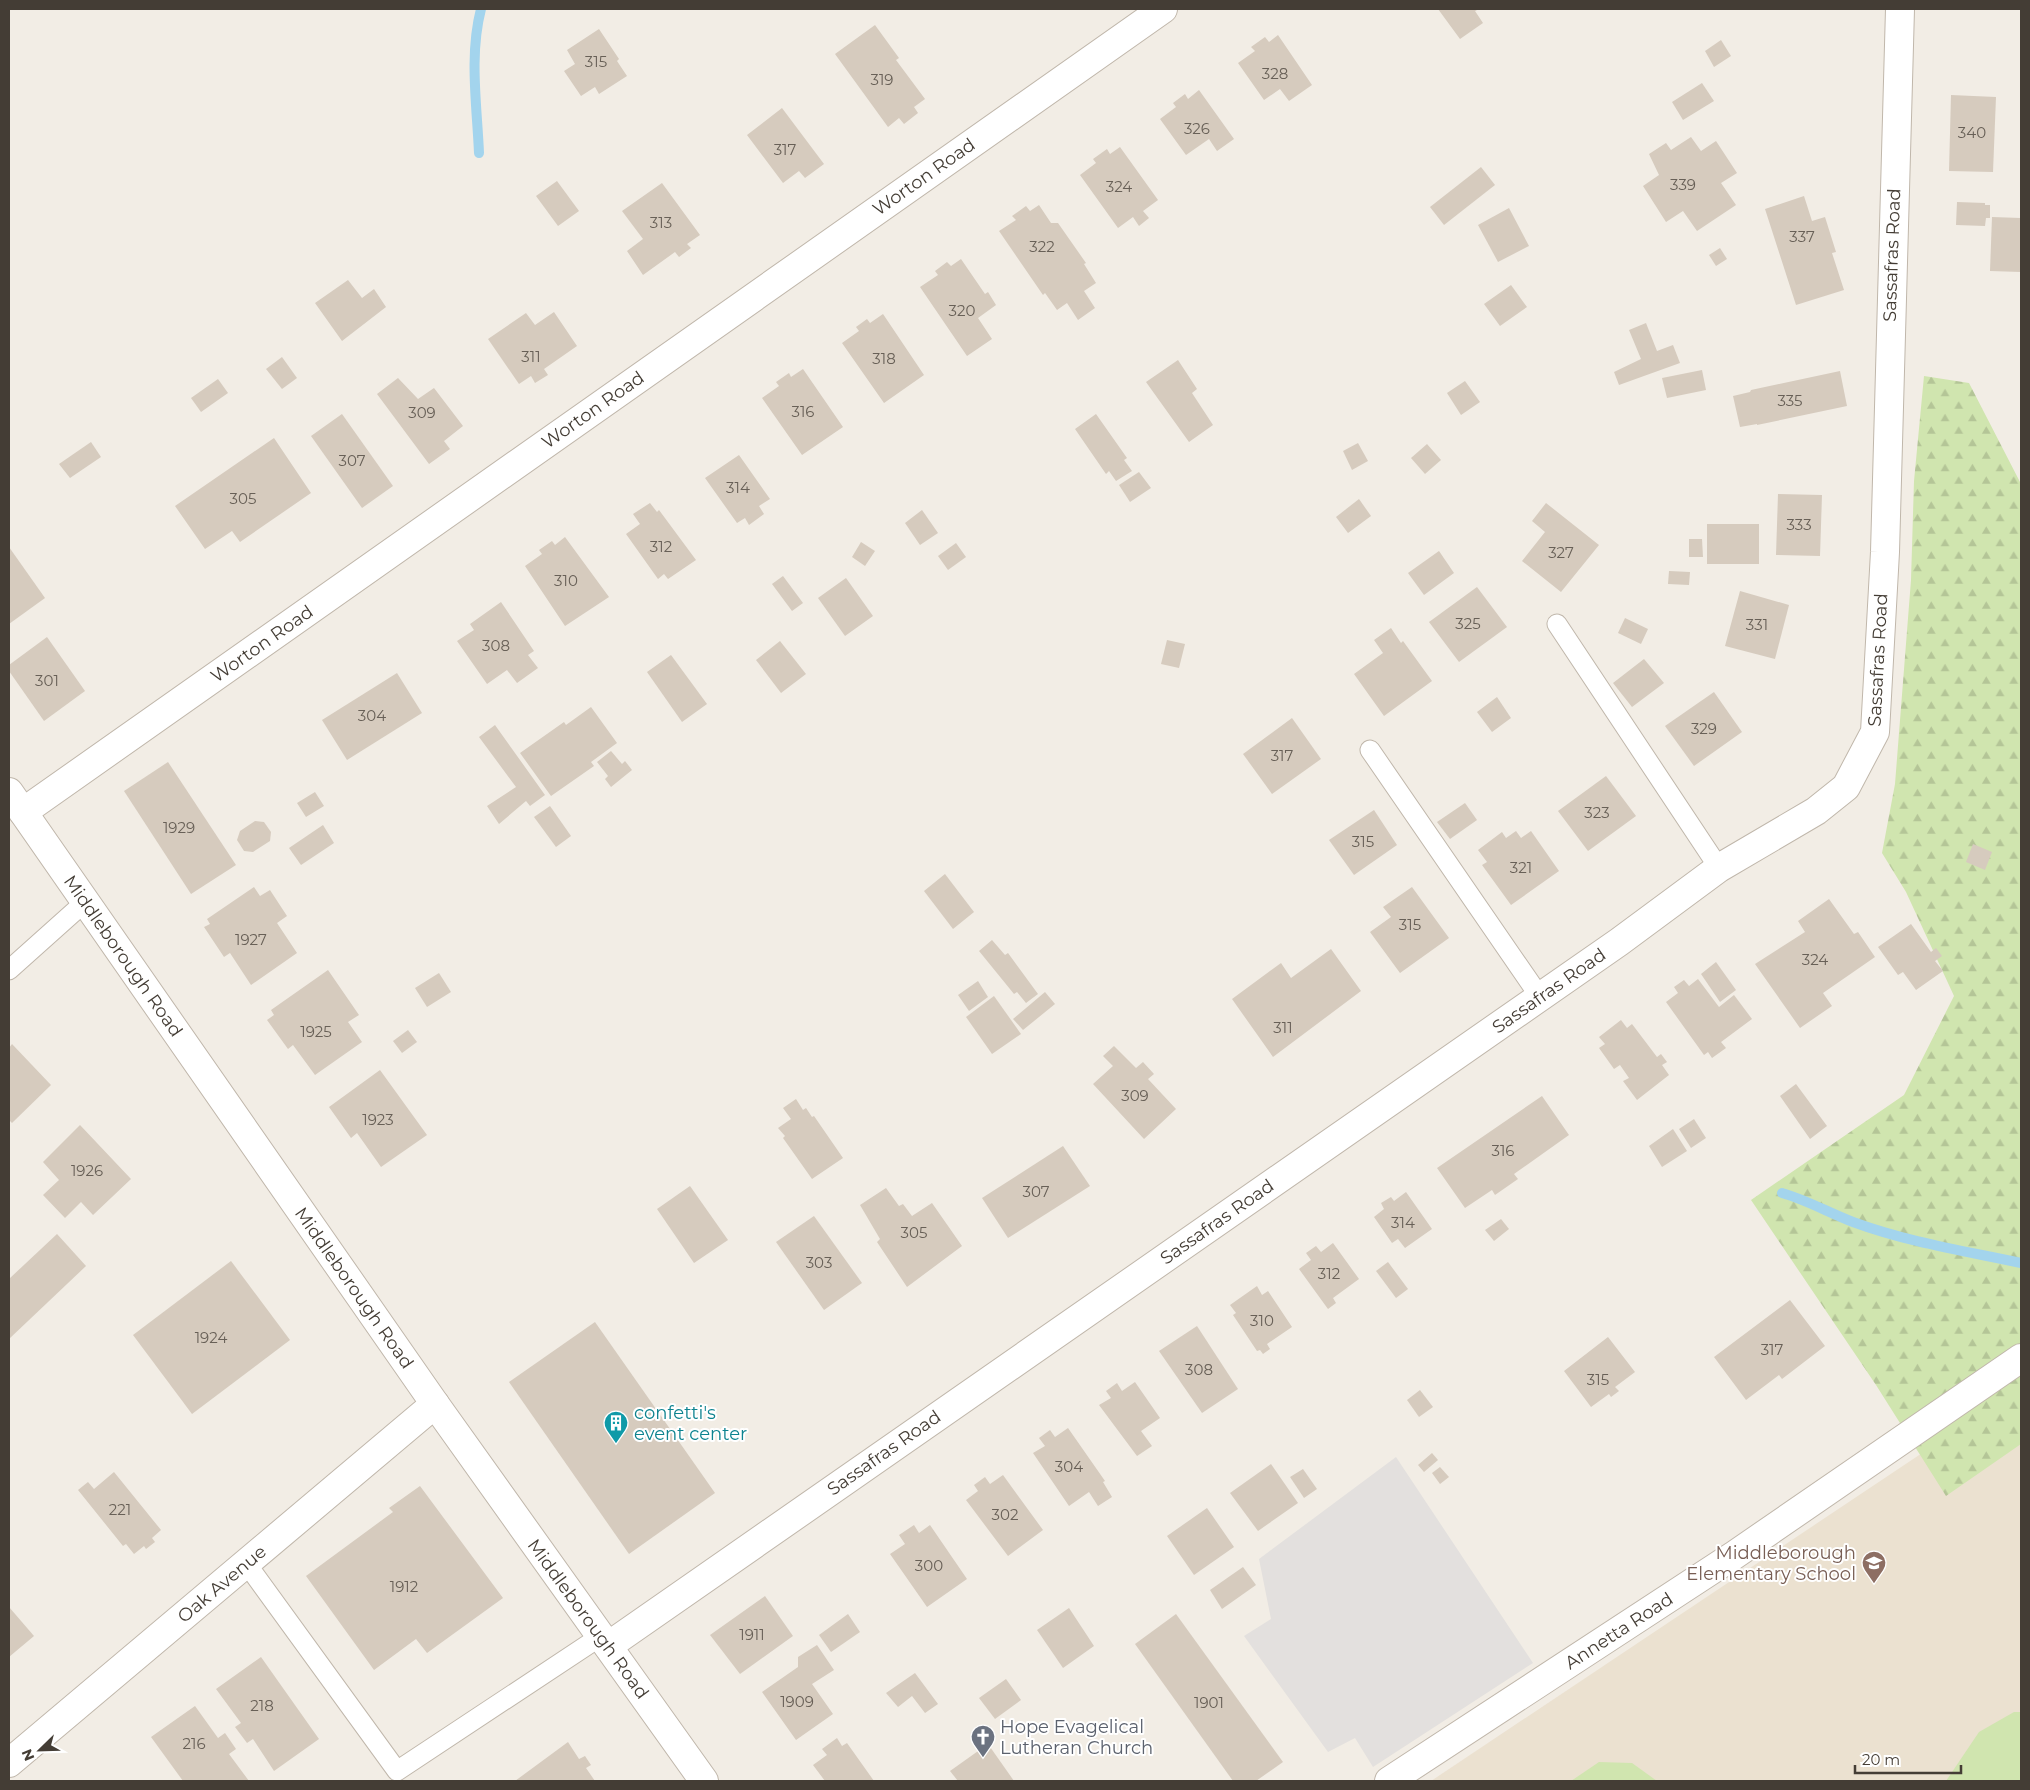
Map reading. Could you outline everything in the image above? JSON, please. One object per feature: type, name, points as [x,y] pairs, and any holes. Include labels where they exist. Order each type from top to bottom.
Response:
[{"type":"street","name":"Worton Road","points":[[16,802],[1163,9]]},
{"type":"street","name":"Sassafras Road","points":[[605,1641],[1540,997],[1719,868],[1816,811],[1846,787],[1876,732],[1885,552],[1900,9]]},
{"type":"street","name":"Middleborough Road","points":[[16,802],[434,1404],[704,1781]]},
{"type":"street","name":"Annetta Road","points":[[1389,1781],[1733,1556],[2021,1358]]},
{"type":"street","name":"Oak Avenue","points":[[9,1763],[434,1404]]},
{"type":"lane","points":[[1557,624],[1719,868]]},
{"type":"lane","points":[[1370,750],[1540,997]]},
{"type":"lane","points":[[9,970],[85,902]]},
{"type":"lane","points":[[246,1563],[397,1771],[605,1641]]},
{"type":"shaded area","name":"Middleborough Elementary School","points":[[2021,1387],[2021,1781],[1431,1781]]},
{"type":"shaded area","points":[[1396,1457],[1533,1663],[1373,1767],[1355,1738],[1328,1752],[1244,1636],[1271,1619],[1259,1559]]},
{"type":"green space","points":[[1924,376],[1969,383],[2020,482],[2021,1444],[1946,1496],[1876,1385],[1751,1200],[1904,1095],[1954,996],[1906,892],[1882,853],[1895,784],[1911,580],[1914,481]]},
{"type":"green space","points":[[2014,1712],[2021,1712],[2021,1781],[1946,1781],[1979,1732]]},
{"type":"green space","points":[[1599,1762],[1632,1763],[1657,1781],[1571,1781]]},
{"type":"building","points":[[1438,9],[1479,9],[1475,11],[1483,23],[1460,39]]},
{"type":"building","points":[[875,25],[899,58],[896,60],[925,99],[914,107],[918,113],[904,124],[899,118],[888,127],[835,54]]},
{"type":"building","points":[[599,29],[619,59],[617,61],[627,76],[599,94],[595,87],[581,96],[564,71],[575,64],[567,50]]},
{"type":"building","points":[[1278,35],[1312,85],[1289,101],[1280,89],[1264,100],[1238,63],[1255,51],[1251,47],[1265,37],[1269,42]]},
{"type":"building","points":[[1721,40],[1731,56],[1714,67],[1705,51]]},
{"type":"building","points":[[1702,83],[1714,101],[1683,120],[1672,102]]},
{"type":"building","points":[[1199,90],[1234,139],[1217,151],[1209,139],[1186,155],[1160,119],[1176,107],[1173,103],[1185,94],[1188,99]]},
{"type":"building","points":[[1951,95],[1996,97],[1993,172],[1949,171]]},
{"type":"building","points":[[782,108],[824,164],[805,178],[799,171],[783,183],[747,135]]},
{"type":"building","points":[[1691,137],[1701,151],[1716,141],[1737,173],[1721,183],[1736,205],[1697,231],[1683,211],[1666,222],[1643,186],[1659,175],[1649,154],[1666,143],[1671,150]]},
{"type":"building","points":[[1120,147],[1158,200],[1143,211],[1149,218],[1139,226],[1133,217],[1118,228],[1080,175],[1096,163],[1093,159],[1107,149],[1110,154]]},
{"type":"building","points":[[1481,167],[1495,185],[1444,225],[1430,207]]},
{"type":"building","points":[[557,181],[579,211],[558,226],[536,196]]},
{"type":"building","points":[[662,183],[700,235],[687,244],[691,248],[679,257],[675,252],[643,275],[627,251],[643,239],[622,211]]},
{"type":"building","points":[[1804,196],[1812,221],[1825,217],[1836,252],[1832,253],[1844,290],[1796,305],[1765,209]]},
{"type":"building","points":[[1957,202],[1985,203],[1985,205],[1990,205],[1990,218],[1986,218],[1985,226],[1956,225]]},
{"type":"building","points":[[1039,205],[1051,223],[1058,223],[1086,263],[1084,264],[1096,283],[1084,291],[1095,308],[1078,320],[1067,303],[1057,310],[1045,293],[1043,295],[999,231],[1016,220],[1012,216],[1026,206],[1030,211]]},
{"type":"building","points":[[1509,208],[1529,246],[1498,262],[1478,225]]},
{"type":"building","points":[[1992,217],[2021,218],[2021,272],[1990,271]]},
{"type":"building","points":[[1720,248],[1727,259],[1716,266],[1709,255]]},
{"type":"building","points":[[961,259],[985,294],[988,292],[996,305],[978,318],[992,339],[967,356],[920,287],[938,275],[935,271],[947,262],[951,266]]},
{"type":"building","points":[[348,280],[362,298],[374,289],[386,307],[342,341],[315,303]]},
{"type":"building","points":[[1511,285],[1527,307],[1500,326],[1484,304]]},
{"type":"building","points":[[554,312],[577,346],[544,369],[548,375],[535,383],[531,376],[519,384],[488,339],[526,313],[535,325]]},
{"type":"building","points":[[883,314],[924,375],[884,403],[842,343],[859,331],[856,327],[867,319],[870,323]]},
{"type":"building","points":[[1646,323],[1657,351],[1673,345],[1680,363],[1619,385],[1614,372],[1641,359],[1629,330]]},
{"type":"building","points":[[282,357],[297,378],[282,389],[266,369]]},
{"type":"building","points":[[1178,360],[1197,389],[1192,393],[1213,425],[1189,442],[1146,382]]},
{"type":"building","points":[[803,369],[843,427],[802,455],[762,398],[779,386],[776,382],[789,373],[791,377]]},
{"type":"building","points":[[1702,370],[1706,390],[1667,398],[1662,378]]},
{"type":"building","points":[[1840,371],[1847,406],[1740,427],[1733,396],[1750,392],[1751,390]]},
{"type":"building","points":[[398,378],[418,399],[434,388],[463,426],[444,441],[450,449],[429,464],[377,394]]},
{"type":"building","points":[[218,379],[228,393],[201,412],[191,398]]},
{"type":"building","points":[[1465,381],[1480,402],[1461,415],[1447,393]]},
{"type":"building","points":[[342,414],[393,486],[362,508],[311,436]]},
{"type":"building","points":[[1096,414],[1127,458],[1124,460],[1132,471],[1116,481],[1109,471],[1106,474],[1075,429]]},
{"type":"building","points":[[274,438],[311,493],[240,542],[232,531],[205,549],[175,506]]},
{"type":"building","points":[[91,442],[101,457],[70,478],[59,464]]},
{"type":"building","points":[[1358,443],[1368,461],[1352,470],[1343,451]]},
{"type":"building","points":[[1427,444],[1441,460],[1425,474],[1411,458]]},
{"type":"building","points":[[739,455],[770,499],[759,506],[764,514],[749,525],[745,518],[737,523],[705,478]]},
{"type":"building","points":[[1139,472],[1151,488],[1130,502],[1119,485]]},
{"type":"building","points":[[1778,494],[1822,495],[1820,556],[1776,555]]},
{"type":"building","points":[[1359,499],[1371,516],[1348,533],[1336,517]]},
{"type":"building","points":[[650,503],[657,512],[659,510],[696,560],[668,579],[664,574],[658,579],[626,534],[640,524],[633,514]]},
{"type":"building","points":[[1546,503],[1599,545],[1561,592],[1522,561],[1545,532],[1532,521]]},
{"type":"building","points":[[922,510],[938,533],[920,545],[905,523]]},
{"type":"building","points":[[1707,524],[1759,524],[1759,564],[1707,564]]},
{"type":"building","points":[[565,537],[609,597],[565,626],[525,566],[542,554],[539,550],[552,541],[555,545]]},
{"type":"building","points":[[1689,539],[1702,539],[1703,557],[1689,557]]},
{"type":"building","points":[[861,542],[875,551],[865,566],[852,557]]},
{"type":"building","points":[[956,543],[966,557],[948,570],[938,556]]},
{"type":"building","points":[[9,547],[45,598],[9,624]]},
{"type":"building","points":[[1439,551],[1454,573],[1424,595],[1408,573]]},
{"type":"building","points":[[1669,571],[1690,572],[1689,585],[1668,584]]},
{"type":"building","points":[[783,576],[803,603],[792,611],[772,584]]},
{"type":"building","points":[[846,578],[873,616],[845,636],[818,598]]},
{"type":"building","points":[[1477,587],[1507,627],[1459,662],[1429,622]]},
{"type":"building","points":[[1740,591],[1789,605],[1775,659],[1725,646]]},
{"type":"building","points":[[501,602],[534,651],[528,655],[538,668],[517,683],[507,670],[487,684],[457,641],[474,630],[470,624]]},
{"type":"building","points":[[1625,618],[1648,629],[1641,644],[1618,633]]},
{"type":"building","points":[[1391,628],[1401,643],[1403,641],[1432,681],[1384,716],[1354,674],[1383,653],[1374,640]]},
{"type":"building","points":[[47,637],[85,691],[44,721],[9,671],[9,665]]},
{"type":"building","points":[[1167,640],[1185,644],[1179,668],[1161,664]]},
{"type":"building","points":[[780,641],[806,674],[781,693],[756,660]]},
{"type":"building","points":[[671,655],[707,704],[682,722],[647,672]]},
{"type":"building","points":[[1644,659],[1664,683],[1632,707],[1613,683]]},
{"type":"building","points":[[397,673],[422,713],[347,760],[322,720]]},
{"type":"building","points":[[1714,692],[1742,732],[1694,766],[1665,726]]},
{"type":"building","points":[[1497,697],[1511,718],[1492,732],[1477,712]]},
{"type":"building","points":[[591,707],[617,743],[591,762],[594,766],[551,796],[520,753],[564,722],[566,725]]},
{"type":"building","points":[[1292,718],[1321,759],[1272,794],[1243,754]]},
{"type":"building","points":[[495,725],[545,795],[530,806],[526,801],[499,824],[487,806],[516,787],[479,737]]},
{"type":"building","points":[[611,751],[622,764],[625,761],[632,770],[611,787],[605,779],[608,776],[597,762]]},
{"type":"building","points":[[168,762],[236,865],[191,894],[124,791]]},
{"type":"building","points":[[1606,776],[1636,816],[1588,851],[1558,811]]},
{"type":"building","points":[[315,792],[324,806],[306,817],[297,803]]},
{"type":"building","points":[[1465,803],[1477,820],[1450,839],[1437,822]]},
{"type":"building","points":[[550,806],[571,836],[556,847],[534,817]]},
{"type":"building","points":[[1374,810],[1397,845],[1354,875],[1329,840]]},
{"type":"building","points":[[255,821],[264,822],[271,832],[270,841],[253,852],[244,851],[237,840],[240,831]]},
{"type":"building","points":[[323,825],[334,843],[301,865],[289,848]]},
{"type":"building","points":[[1516,831],[1521,838],[1531,831],[1559,871],[1511,905],[1482,865],[1487,862],[1478,850],[1502,832],[1506,838]]},
{"type":"building","points":[[1973,844],[1992,852],[1985,870],[1966,862]]},
{"type":"building","points":[[945,874],[974,912],[953,929],[924,891]]},
{"type":"building","points":[[254,887],[260,896],[270,890],[287,916],[277,923],[297,953],[251,985],[230,953],[224,957],[204,927],[210,924],[207,919]]},
{"type":"building","points":[[1412,887],[1449,938],[1400,973],[1370,932],[1391,917],[1383,907]]},
{"type":"building","points":[[1829,899],[1854,934],[1858,932],[1875,957],[1823,993],[1832,1006],[1800,1028],[1755,964],[1805,932],[1798,921]]},
{"type":"building","points":[[1911,924],[1931,952],[1936,948],[1942,956],[1935,961],[1943,971],[1916,990],[1903,972],[1898,975],[1878,947]]},
{"type":"building","points":[[992,940],[1005,955],[1008,953],[1038,994],[1026,1003],[1017,992],[1014,994],[979,951]]},
{"type":"building","points":[[1331,949],[1361,991],[1273,1057],[1232,999],[1281,963],[1291,978]]},
{"type":"building","points":[[1716,962],[1736,990],[1720,1002],[1701,974]]},
{"type":"building","points":[[328,970],[359,1015],[348,1022],[362,1042],[315,1075],[293,1045],[288,1049],[267,1020],[274,1015],[271,1010]]},
{"type":"building","points":[[439,973],[451,992],[427,1007],[415,988]]},
{"type":"building","points":[[1698,979],[1719,1007],[1734,995],[1752,1019],[1721,1042],[1726,1048],[1712,1058],[1708,1052],[1704,1055],[1666,1002],[1678,993],[1674,987],[1684,980],[1689,986]]},
{"type":"building","points":[[978,981],[988,997],[969,1011],[958,995]]},
{"type":"building","points":[[1045,992],[1055,1004],[1023,1030],[1013,1019]]},
{"type":"building","points":[[994,996],[1021,1034],[992,1054],[966,1017]]},
{"type":"building","points":[[1621,1020],[1627,1028],[1632,1024],[1657,1057],[1661,1054],[1667,1062],[1662,1065],[1669,1075],[1637,1100],[1623,1081],[1629,1078],[1620,1065],[1614,1069],[1599,1048],[1605,1044],[1599,1037]]},
{"type":"building","points":[[408,1030],[417,1042],[402,1053],[393,1041]]},
{"type":"building","points":[[12,1044],[51,1085],[12,1123],[9,1120],[9,1048]]},
{"type":"building","points":[[1114,1046],[1136,1068],[1143,1062],[1154,1074],[1148,1079],[1176,1109],[1144,1139],[1093,1084],[1113,1066],[1103,1056]]},
{"type":"building","points":[[380,1070],[427,1135],[381,1167],[357,1133],[351,1138],[329,1107]]},
{"type":"building","points":[[1796,1084],[1827,1126],[1810,1139],[1780,1096]]},
{"type":"building","points":[[1542,1096],[1569,1135],[1514,1174],[1518,1179],[1495,1195],[1492,1190],[1465,1208],[1437,1168]]},
{"type":"building","points":[[796,1099],[803,1110],[806,1108],[812,1117],[814,1116],[843,1158],[812,1179],[778,1128],[791,1119],[783,1108]]},
{"type":"building","points":[[1694,1119],[1706,1138],[1691,1148],[1679,1129]]},
{"type":"building","points":[[80,1125],[131,1179],[93,1215],[81,1202],[65,1218],[43,1195],[59,1180],[43,1162]]},
{"type":"building","points":[[1673,1129],[1687,1151],[1662,1167],[1649,1146]]},
{"type":"building","points":[[1063,1146],[1090,1186],[1008,1238],[982,1198]]},
{"type":"building","points":[[690,1186],[728,1240],[694,1263],[657,1209]]},
{"type":"building","points":[[886,1188],[899,1206],[903,1204],[912,1216],[932,1203],[962,1246],[907,1287],[877,1242],[880,1239],[860,1205]]},
{"type":"building","points":[[1406,1192],[1432,1229],[1405,1248],[1398,1239],[1392,1243],[1374,1217],[1384,1209],[1381,1203],[1391,1197],[1394,1201]]},
{"type":"building","points":[[814,1216],[862,1283],[824,1310],[776,1242]]},
{"type":"building","points":[[1501,1219],[1509,1229],[1494,1241],[1485,1230]]},
{"type":"building","points":[[57,1234],[86,1266],[9,1339],[9,1279]]},
{"type":"building","points":[[1333,1243],[1359,1279],[1333,1298],[1336,1303],[1328,1309],[1299,1269],[1311,1260],[1306,1253],[1316,1246],[1321,1252]]},
{"type":"building","points":[[231,1261],[290,1340],[192,1414],[133,1335]]},
{"type":"building","points":[[1388,1262],[1408,1289],[1396,1298],[1376,1271]]},
{"type":"building","points":[[1257,1286],[1262,1295],[1268,1291],[1292,1327],[1267,1344],[1270,1349],[1263,1354],[1260,1350],[1257,1351],[1233,1315],[1236,1313],[1230,1305]]},
{"type":"building","points":[[1790,1300],[1825,1346],[1782,1379],[1779,1375],[1746,1400],[1714,1357]]},
{"type":"building","name":"confetti's event center","points":[[595,1322],[715,1493],[629,1554],[509,1382]]},
{"type":"building","points":[[1197,1326],[1238,1389],[1202,1413],[1159,1351]]},
{"type":"building","points":[[1608,1337],[1635,1372],[1615,1387],[1619,1391],[1611,1397],[1609,1394],[1591,1407],[1564,1371]]},
{"type":"building","points":[[1135,1382],[1160,1418],[1141,1431],[1152,1446],[1137,1456],[1099,1405],[1111,1398],[1106,1391],[1117,1383],[1122,1391]]},
{"type":"building","points":[[1420,1390],[1433,1407],[1419,1417],[1407,1400]]},
{"type":"building","points":[[1068,1428],[1105,1481],[1103,1482],[1112,1497],[1098,1506],[1089,1492],[1069,1506],[1033,1453],[1045,1446],[1039,1438],[1050,1430],[1055,1437]]},
{"type":"building","points":[[1432,1453],[1438,1460],[1424,1472],[1418,1465]]},
{"type":"building","points":[[1271,1464],[1298,1503],[1258,1531],[1230,1493]]},
{"type":"building","points":[[1440,1467],[1449,1477],[1440,1484],[1432,1473]]},
{"type":"building","points":[[1303,1469],[1317,1489],[1304,1498],[1290,1477]]},
{"type":"building","points":[[114,1472],[161,1530],[152,1538],[155,1542],[146,1549],[144,1546],[134,1554],[126,1544],[123,1546],[78,1490],[88,1482],[94,1489]]},
{"type":"building","points":[[1003,1475],[1043,1530],[1008,1556],[966,1500],[978,1491],[974,1485],[985,1477],[990,1484]]},
{"type":"building","points":[[420,1486],[503,1598],[427,1653],[416,1639],[374,1670],[306,1576],[393,1512],[389,1508]]},
{"type":"building","points":[[1207,1508],[1234,1547],[1194,1575],[1167,1536]]},
{"type":"building","points":[[914,1525],[919,1533],[930,1525],[967,1579],[927,1607],[890,1554],[905,1544],[899,1535]]},
{"type":"building","points":[[1243,1567],[1256,1585],[1222,1609],[1210,1590]]},
{"type":"building","points":[[765,1596],[793,1636],[740,1674],[710,1635]]},
{"type":"building","points":[[9,1607],[34,1636],[9,1657]]},
{"type":"building","points":[[1069,1608],[1094,1646],[1063,1668],[1037,1630]]},
{"type":"building","points":[[848,1614],[860,1632],[831,1652],[819,1635]]},
{"type":"building","points":[[1176,1614],[1283,1762],[1256,1781],[1233,1781],[1135,1644]]},
{"type":"building","points":[[817,1645],[834,1670],[812,1684],[833,1714],[796,1740],[762,1692],[798,1667],[798,1657]]},
{"type":"building","points":[[261,1657],[319,1739],[274,1771],[253,1739],[247,1743],[235,1727],[241,1723],[216,1689]]},
{"type":"building","points":[[915,1673],[938,1704],[925,1713],[912,1696],[898,1707],[886,1693]]},
{"type":"building","points":[[1006,1679],[1021,1700],[995,1719],[979,1698]]},
{"type":"building","points":[[195,1706],[218,1738],[225,1733],[236,1749],[229,1754],[249,1781],[183,1781],[151,1737]]},
{"type":"building","points":[[837,1738],[842,1746],[847,1743],[874,1781],[825,1781],[813,1765],[827,1755],[822,1749]]},
{"type":"building","points":[[568,1742],[579,1759],[585,1756],[591,1765],[586,1768],[595,1781],[515,1781]]},
{"type":"building","name":"Hope Evagelical Lutheran Church","points":[[988,1744],[1014,1781],[958,1781],[950,1771]]},
{"type":"waterway","points":[[479,153],[475,44],[481,9]]},
{"type":"waterway","points":[[1782,1193],[1873,1229],[2021,1263]]},
{"type":"place","name":"confetti's event center","points":[[616,1444]]},
{"type":"place","name":"Middleborough Elementary School","points":[[1874,1584]]},
{"type":"place","name":"Hope Evagelical Lutheran Church","points":[[983,1758]]}]
